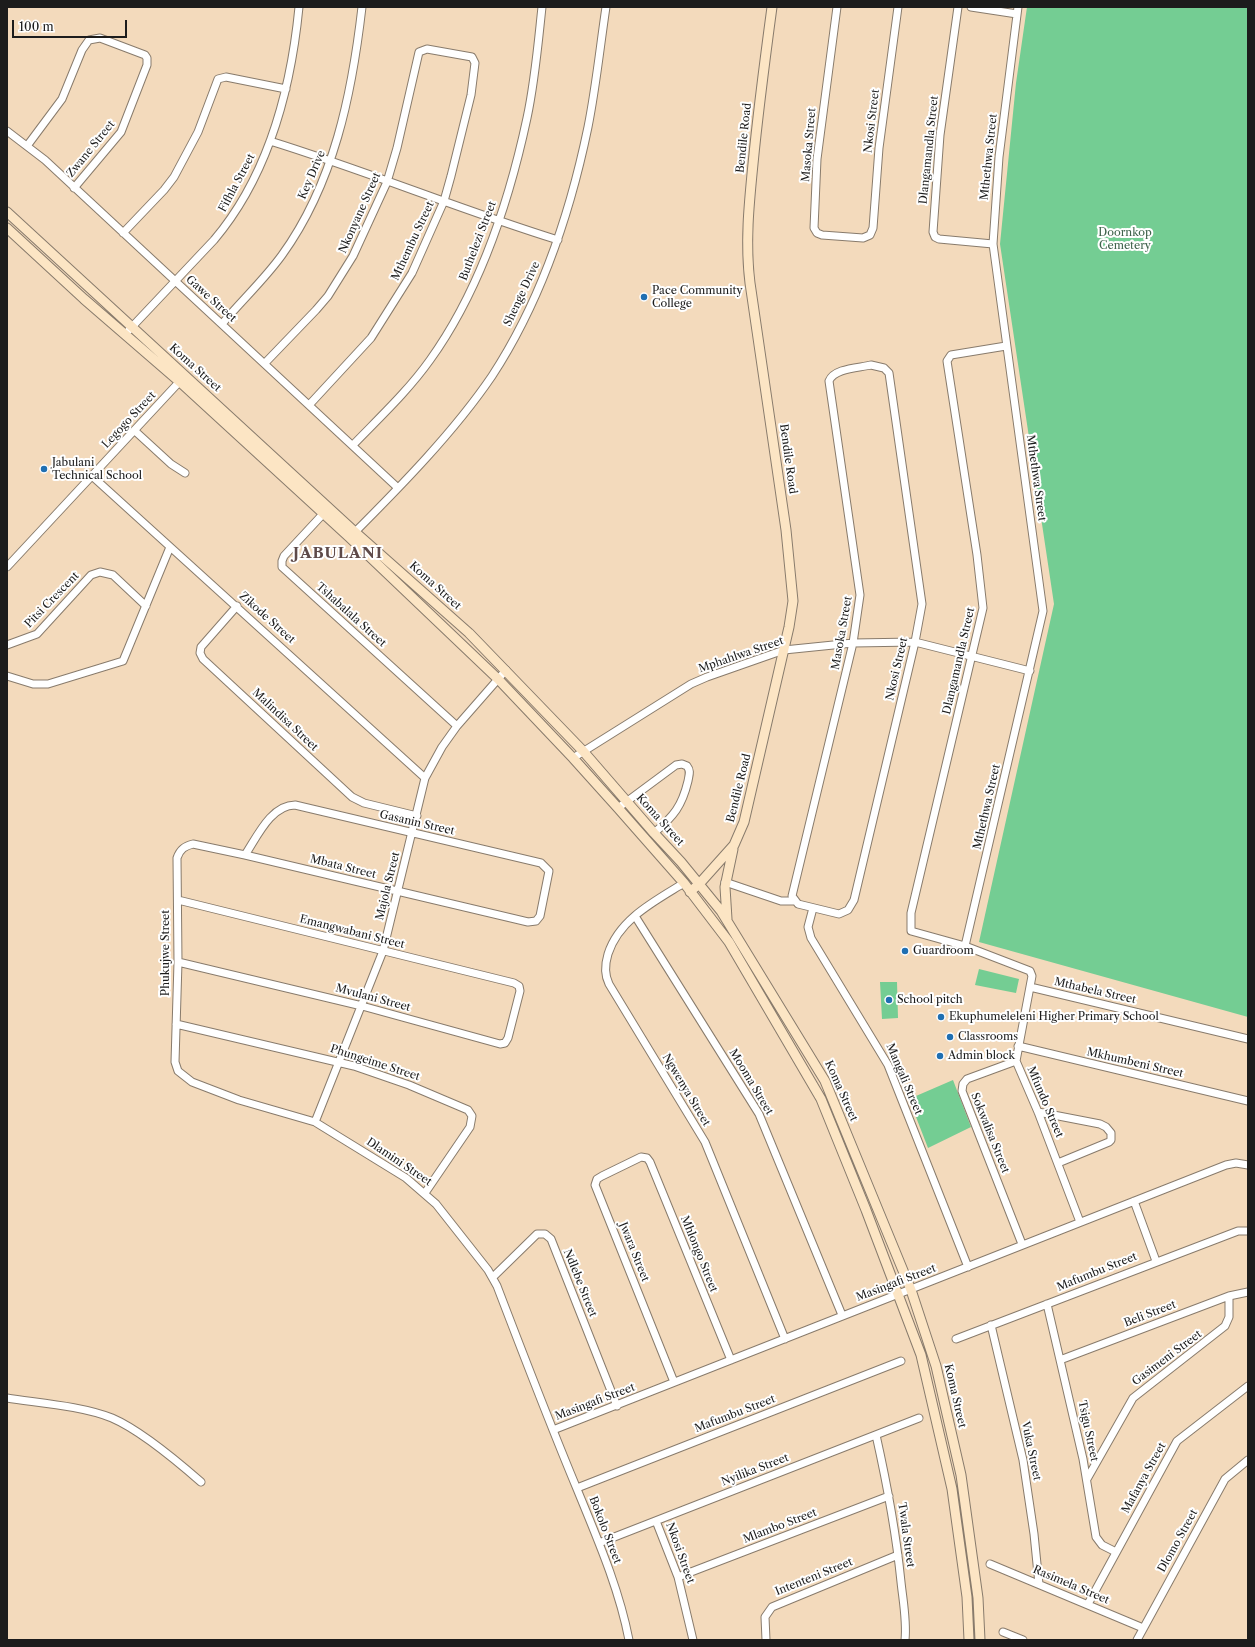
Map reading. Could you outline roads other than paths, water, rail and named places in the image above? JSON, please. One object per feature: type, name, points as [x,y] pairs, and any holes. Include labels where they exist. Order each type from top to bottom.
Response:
[{"type":"main road","name":"Bendile Road","points":[[690,892],[734,845],[744,822],[784,650],[792,606],[786,530],[751,287],[748,248],[748,214],[756,126],[772,7]]},
{"type":"main road","name":"Koma Street","points":[[7,212],[132,326],[183,378],[323,514],[352,534],[447,613],[506,670],[583,751],[654,833],[700,883],[728,923],[822,1076],[911,1290],[936,1366],[962,1481],[978,1598],[980,1640]]},
{"type":"main road","name":"Koma Street","points":[[7,228],[124,334],[183,378],[352,534],[498,679],[573,758],[684,883],[729,942],[815,1087],[866,1210],[921,1355],[948,1468],[967,1597],[969,1640]]},
{"type":"main road","points":[[728,923],[725,901],[725,882],[734,845]]},
{"type":"street","name":"Fifhla Street","points":[[124,334],[227,224],[246,196],[263,159],[281,109],[286,90],[300,7]]},
{"type":"street","name":"Key Drive","points":[[222,324],[269,271],[289,244],[311,204],[331,160],[351,81],[362,7]]},
{"type":"street","name":"Buthelezi Street","points":[[353,445],[421,372],[446,336],[470,291],[499,222],[510,188],[527,117],[542,7]]},
{"type":"street","name":"Shenge Drive","points":[[352,534],[398,488],[465,413],[492,376],[509,348],[523,319],[558,240],[565,220],[588,126],[606,7]]},
{"type":"street","name":"Masoka Street","points":[[837,7],[817,159],[814,228],[817,233],[822,235],[863,238],[868,237]]},
{"type":"street","name":"Nkosi Street","points":[[868,237],[873,228],[879,148],[898,7]]},
{"type":"street","name":"Dlangamandla Street","points":[[958,7],[940,135],[933,232],[935,237],[939,239],[993,244]]},
{"type":"street","points":[[971,7],[1018,10]]},
{"type":"street","name":"Mthethwa Street","points":[[965,946],[1042,620],[1042,600],[993,244],[999,156],[1018,10]]},
{"type":"street","name":"Zwane Street","points":[[27,146],[62,98],[82,50],[89,40],[100,38],[141,52],[147,57],[147,65],[124,127],[115,141],[74,188]]},
{"type":"street","name":"Nkonyane Street","points":[[265,363],[303,325],[328,296],[353,256],[387,182],[403,124],[418,54],[421,50],[427,49],[473,58]]},
{"type":"street","name":"Mthembu Street","points":[[310,404],[361,349],[378,328],[412,273],[444,201],[470,95],[475,63],[473,58]]},
{"type":"street","points":[[123,233],[164,190],[179,168],[198,132],[218,80],[226,77],[286,90]]},
{"type":"street","name":"Gawe Street","points":[[7,131],[27,146],[74,188],[310,404],[398,488]]},
{"type":"street","points":[[270,141],[331,160],[387,182],[444,201],[499,222],[558,240]]},
{"type":"street","name":"Dlangamandla Street","points":[[965,946],[911,931],[911,913],[981,620],[983,600],[947,361],[951,355],[1006,346]]},
{"type":"street","name":"Masoka Street","points":[[794,899],[853,643],[860,595],[829,381],[832,375],[837,372],[872,365],[884,368]]},
{"type":"street","name":"Nkosi Street","points":[[725,882],[781,901],[794,899],[798,904],[839,914],[844,913],[851,907],[915,642],[922,604],[889,373],[884,368]]},
{"type":"street","name":"Legogo Street","points":[[7,568],[183,378]]},
{"type":"street","points":[[135,431],[171,464],[185,473]]},
{"type":"street","name":"Zikode Street","points":[[92,476],[425,778]]},
{"type":"street","name":"Tshabalala Street","points":[[323,514],[284,556],[281,564],[282,567],[457,726]]},
{"type":"street","points":[[7,676],[33,684],[48,684],[119,663],[126,658],[170,547]]},
{"type":"street","name":"Pitsi Crescent","points":[[7,645],[36,634],[91,575],[100,572],[112,575],[146,606]]},
{"type":"street","name":"Malindisa Street","points":[[237,606],[202,646],[200,653],[203,659],[352,797],[364,803],[417,816]]},
{"type":"street","name":"Mphahlwa Street","points":[[573,758],[691,684],[784,650],[853,643],[915,642],[1030,671]]},
{"type":"street","name":"Majola Street","points":[[315,1122],[383,951],[425,778],[442,746],[457,726],[506,670]]},
{"type":"street","points":[[618,808],[676,765],[682,764],[689,768],[690,774],[680,805],[671,818],[654,833]]},
{"type":"street","name":"Gasanin Street","points":[[245,854],[277,811],[289,805],[412,832],[544,865],[550,873],[541,914],[538,920],[534,922]]},
{"type":"street","name":"Mbata Street","points":[[193,844],[245,854],[523,922],[534,922]]},
{"type":"street","name":"Phukujwe Street","points":[[178,1071],[175,1062],[178,962],[178,854],[183,848],[193,844]]},
{"type":"street","name":"Ngwenya Street","points":[[684,883],[635,916],[622,929],[610,949],[606,966],[608,980],[705,1142],[785,1339]]},
{"type":"street","name":"Emangwabani Street","points":[[178,900],[514,983],[520,988]]},
{"type":"street","name":"Mangali Street","points":[[813,908],[808,927],[811,938],[888,1065],[968,1267]]},
{"type":"street","name":"Mooma Street","points":[[635,916],[759,1114],[842,1315]]},
{"type":"street","points":[[965,946],[1026,968],[1030,971],[1032,976],[1030,987]]},
{"type":"street","name":"Mvulani Street","points":[[178,962],[362,1006],[501,1044],[508,1038],[520,988]]},
{"type":"street","name":"Mthabela Street","points":[[1030,987],[1248,1039]]},
{"type":"street","name":"Mfundo Street","points":[[1030,987],[1016,1061],[1058,1162],[1080,1222]]},
{"type":"street","name":"Phungeime Street","points":[[176,1024],[339,1062],[409,1085],[470,1111],[472,1120],[470,1127],[425,1193]]},
{"type":"street","name":"Mkhumbeni Street","points":[[1018,1046],[1248,1101]]},
{"type":"street","name":"Sokwalisa Street","points":[[1016,1061],[967,1080],[963,1084],[962,1091],[1022,1244]]},
{"type":"street","name":"Dlamini Street","points":[[178,1071],[192,1082],[227,1095],[315,1122],[382,1162],[425,1193],[453,1224],[493,1277],[553,1430]]},
{"type":"street","points":[[1038,1112],[1100,1124],[1111,1132],[1111,1140],[1109,1142],[1058,1162]]},
{"type":"street","name":"Jwara Street","points":[[645,1158],[639,1158],[602,1176],[597,1179],[595,1184],[674,1382]]},
{"type":"street","name":"Mhlongo Street","points":[[645,1158],[650,1162],[731,1360]]},
{"type":"street","name":"Masingafi Street","points":[[553,1430],[617,1406],[842,1315],[911,1290],[1134,1200],[1226,1165],[1236,1163],[1248,1165]]},
{"type":"street","points":[[1134,1200],[1156,1261]]},
{"type":"street","name":"Mafumbu Street","points":[[956,1339],[1156,1261],[1238,1231],[1248,1231]]},
{"type":"street","name":"Ndlebe Street","points":[[493,1277],[537,1234],[545,1234],[551,1239],[617,1406]]},
{"type":"street","name":"Beli Street","points":[[1060,1360],[1229,1296],[1248,1292]]},
{"type":"street","name":"Gasimeni Street","points":[[1087,1479],[1133,1398],[1225,1326],[1229,1317],[1229,1296]]},
{"type":"street","name":"Tsigu Street","points":[[1047,1304],[1087,1479],[1096,1537],[1102,1545],[1116,1552]]},
{"type":"street","name":"Vuka Street","points":[[990,1325],[1023,1460],[1034,1534],[1039,1584]]},
{"type":"street","name":"Mafumbu Street","points":[[577,1488],[902,1361]]},
{"type":"street","name":"Mafanya Street","points":[[1088,1604],[1179,1438],[1248,1386]]},
{"type":"street","points":[[7,1398],[89,1412],[116,1420],[139,1433],[201,1482]]},
{"type":"street","name":"Nyilika Street","points":[[599,1543],[919,1418]]},
{"type":"street","name":"Bokolo Street","points":[[553,1430],[599,1543],[622,1609],[629,1640]]},
{"type":"street","name":"Twala Street","points":[[876,1435],[889,1496],[898,1555],[905,1622],[905,1640]]},
{"type":"street","name":"Dlomo Street","points":[[1136,1640],[1225,1478],[1248,1460]]},
{"type":"street","name":"Mlambo Street","points":[[678,1576],[889,1496]]},
{"type":"street","name":"Nkosi Street","points":[[656,1521],[678,1576],[693,1640]]},
{"type":"street","name":"Intenteni Street","points":[[766,1640],[765,1617],[772,1607],[898,1555]]},
{"type":"street","name":"Rasimela Street","points":[[990,1564],[1143,1628]]},
{"type":"street","points":[[1003,1632],[1023,1640]]},
{"type":"place","name":"Pace Community College","points":[[644,297]]},
{"type":"place","name":"Jabulani Technical School","points":[[44,469]]},
{"type":"place","name":"Guardroom","points":[[905,951]]},
{"type":"place","name":"School pitch","points":[[889,1000]]},
{"type":"place","name":"Ekuphumeleleni Higher Primary School","points":[[941,1017]]},
{"type":"place","name":"Classrooms","points":[[950,1037]]},
{"type":"place","name":"Admin block","points":[[940,1056]]},
{"type":"district","name":"JABULANI","points":[[338,554]]},
{"type":"park label","name":"Doornkop Cemetery","points":[[1125,239]]}]
